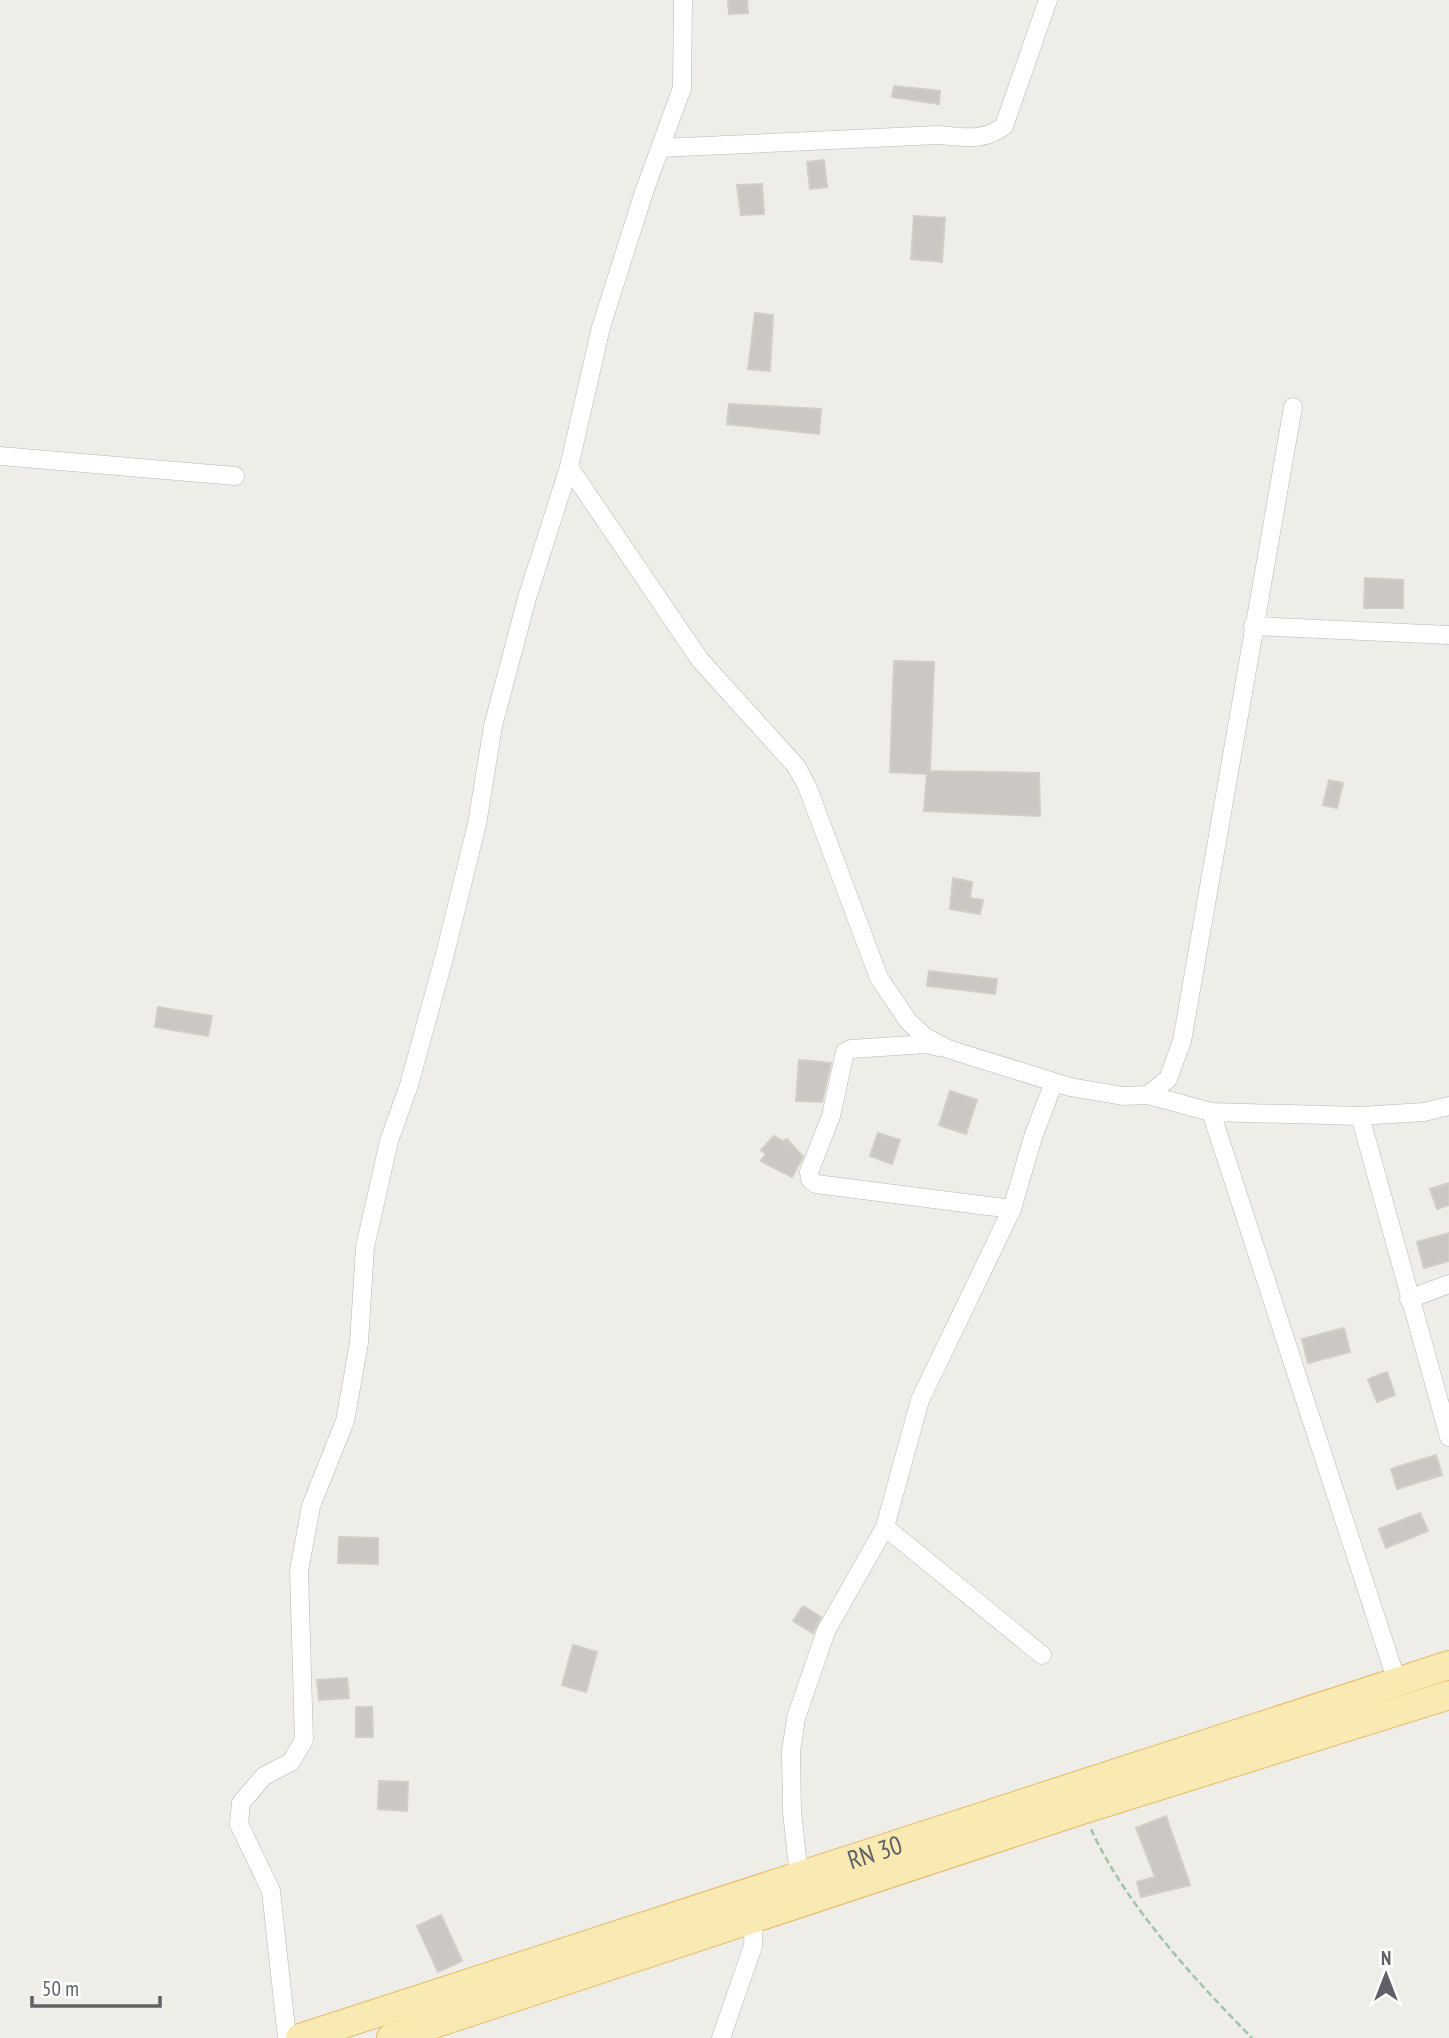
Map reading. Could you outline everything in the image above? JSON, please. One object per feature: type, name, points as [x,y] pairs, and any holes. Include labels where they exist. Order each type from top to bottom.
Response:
[{"type":"main road","name":"RN 30","points":[[391,2038],[754,1919],[801,1889],[1449,1665]]},
{"type":"main road","name":"RN 30","points":[[300,2038],[801,1889],[1082,1810],[1449,1695]]},
{"type":"street","points":[[287,2038],[271,1891],[239,1824],[241,1803],[264,1776],[292,1762],[304,1740],[299,1571],[311,1506],[345,1421],[359,1343],[365,1247],[389,1141],[409,1085],[477,824],[493,726],[520,624],[569,467],[601,327],[682,88],[683,0]]},
{"type":"street","points":[[660,148],[937,135],[978,138],[993,135],[1004,126],[1048,0]]},
{"type":"street","points":[[1148,1095],[1168,1079],[1182,1041],[1293,407]]},
{"type":"street","points":[[0,456],[235,476]]},
{"type":"street","points":[[569,467],[700,660],[796,766],[807,786],[878,978],[908,1021],[925,1037],[948,1049]]},
{"type":"street","points":[[1253,626],[1449,635]]},
{"type":"street","points":[[1012,1209],[816,1184],[810,1179],[809,1172],[831,1116],[845,1052],[852,1049],[927,1044],[1054,1082],[1123,1096],[1148,1095],[1210,1112],[1360,1116],[1424,1112],[1449,1106]]},
{"type":"street","points":[[801,1889],[791,1763],[796,1718],[826,1631],[885,1527],[920,1400],[1012,1209],[1033,1137],[1054,1082]]},
{"type":"street","points":[[1210,1112],[1397,1682]]},
{"type":"street","points":[[1360,1116],[1449,1437]]},
{"type":"street","points":[[1409,1299],[1449,1284]]},
{"type":"street","points":[[885,1527],[1042,1655]]},
{"type":"street","points":[[721,2038],[753,1946],[754,1919]]},
{"type":"path","points":[[1082,1810],[1116,1876],[1198,1980],[1252,2038]]},
{"type":"building","points":[[728,0],[747,0],[748,13],[729,14]]},
{"type":"building","points":[[894,86],[940,91],[939,104],[892,97]]},
{"type":"building","points":[[824,160],[827,187],[810,189],[807,162]]},
{"type":"building","points":[[762,184],[764,214],[741,215],[737,185]]},
{"type":"building","points":[[914,216],[945,218],[942,262],[911,259]]},
{"type":"building","points":[[755,313],[773,315],[770,371],[748,369]]},
{"type":"building","points":[[729,404],[821,409],[819,434],[727,424]]},
{"type":"building","points":[[1365,578],[1403,580],[1403,608],[1364,608]]},
{"type":"building","points":[[894,661],[934,662],[930,771],[1039,773],[1040,816],[924,811],[927,774],[890,772]]},
{"type":"building","points":[[1329,780],[1343,783],[1337,808],[1323,805]]},
{"type":"building","points":[[953,878],[972,882],[970,898],[983,900],[980,914],[950,909]]},
{"type":"building","points":[[929,971],[997,979],[995,994],[927,986]]},
{"type":"building","points":[[158,1007],[212,1016],[208,1036],[155,1027]]},
{"type":"building","points":[[799,1060],[831,1063],[822,1102],[796,1101]]},
{"type":"building","points":[[950,1091],[977,1100],[966,1134],[939,1125]]},
{"type":"building","points":[[878,1133],[900,1140],[892,1164],[870,1156]]},
{"type":"building","points":[[774,1136],[783,1141],[787,1139],[803,1157],[792,1177],[761,1161],[766,1154],[761,1150]]},
{"type":"building","points":[[1449,1183],[1449,1205],[1437,1209],[1430,1189]]},
{"type":"building","points":[[1449,1233],[1449,1261],[1424,1268],[1417,1242]]},
{"type":"building","points":[[1344,1328],[1350,1352],[1308,1363],[1302,1339]]},
{"type":"building","points":[[1387,1372],[1395,1395],[1377,1402],[1368,1379]]},
{"type":"building","points":[[1436,1455],[1442,1475],[1397,1489],[1391,1469]]},
{"type":"building","points":[[1420,1513],[1428,1531],[1386,1548],[1379,1529]]},
{"type":"building","points":[[339,1537],[378,1538],[378,1564],[338,1563]]},
{"type":"building","points":[[803,1606],[821,1617],[813,1633],[793,1621]]},
{"type":"building","points":[[573,1645],[597,1652],[586,1692],[562,1685]]},
{"type":"building","points":[[347,1678],[349,1698],[319,1700],[317,1680]]},
{"type":"building","points":[[356,1707],[372,1707],[373,1737],[356,1737]]},
{"type":"building","points":[[379,1781],[408,1782],[407,1811],[378,1809]]},
{"type":"building","points":[[1166,1816],[1190,1885],[1141,1897],[1137,1882],[1155,1877],[1136,1828]]},
{"type":"building","points":[[441,1915],[462,1961],[438,1972],[417,1926]]}]
